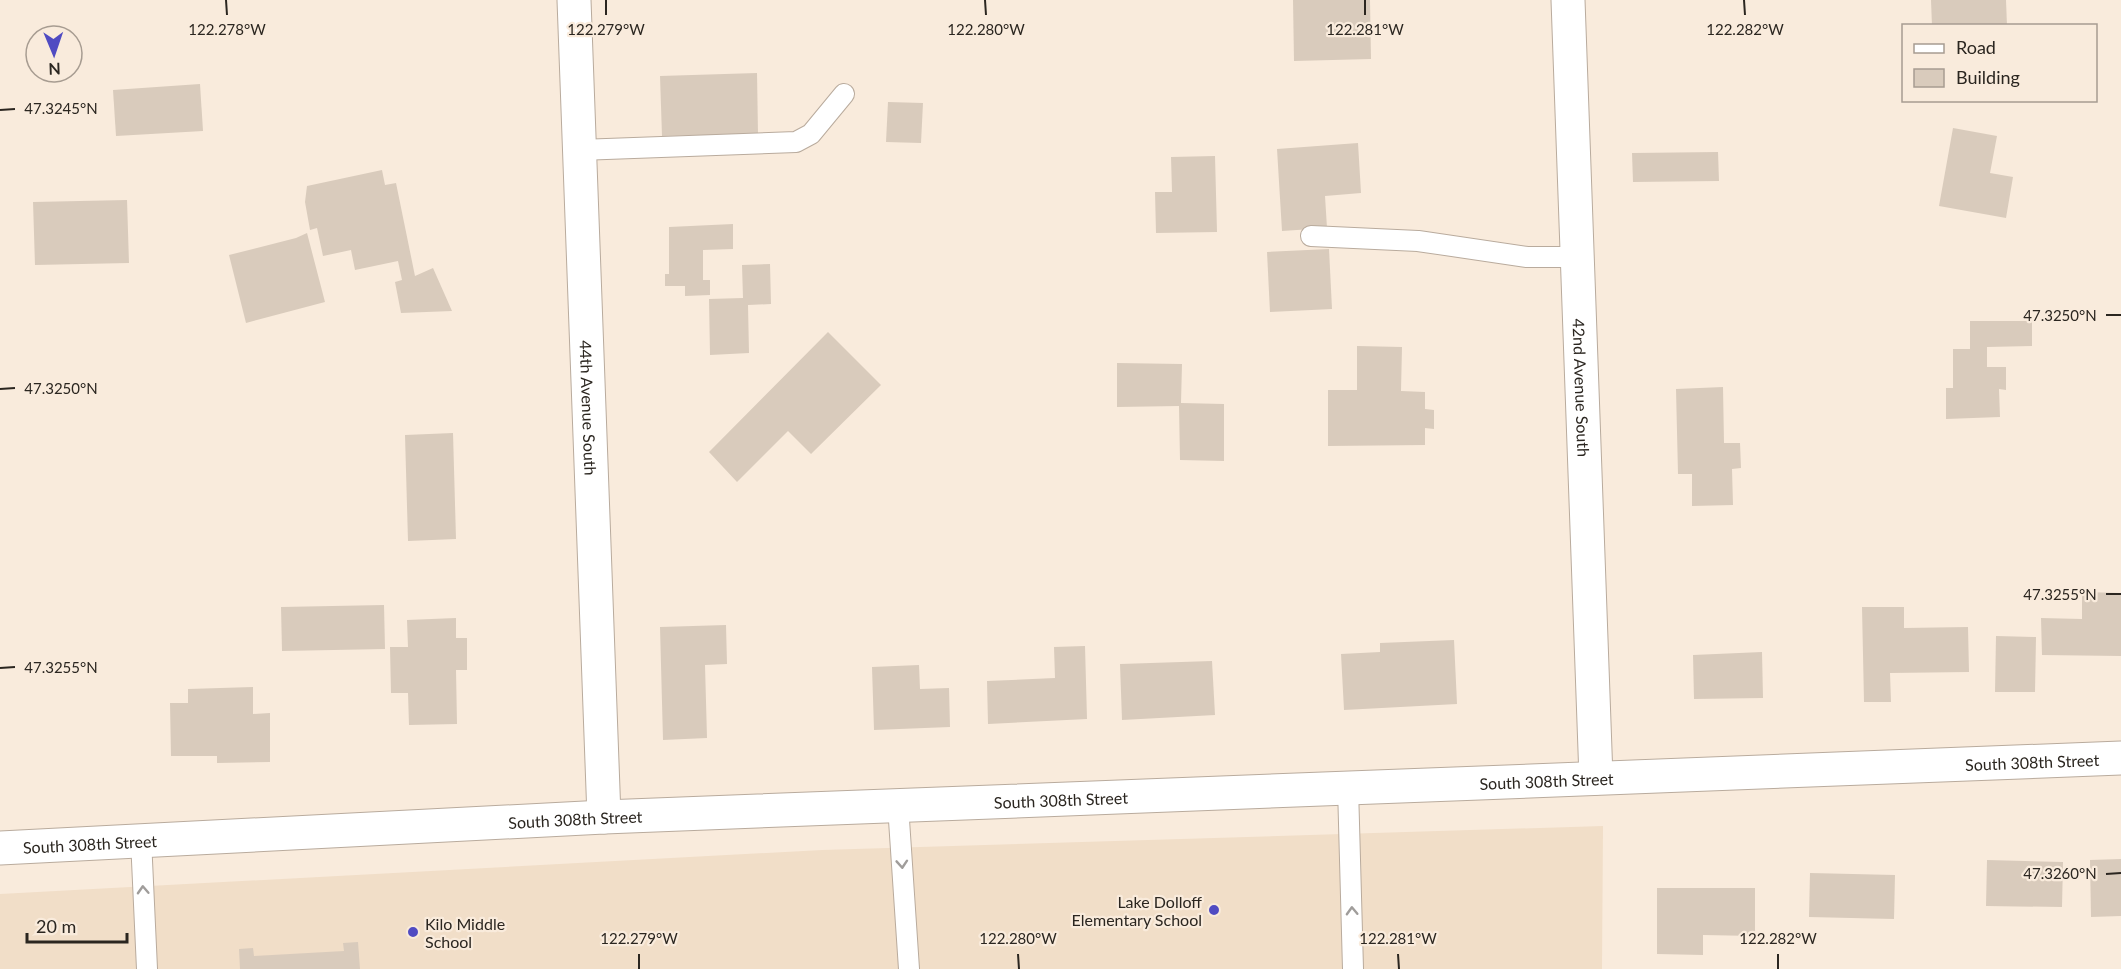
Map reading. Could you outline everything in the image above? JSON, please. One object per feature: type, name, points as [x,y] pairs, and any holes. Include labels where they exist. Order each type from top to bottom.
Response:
[{"type":"street","name":"44th Avenue South","points":[[574,0],[604,817]]},
{"type":"street","name":"42nd Avenue South","points":[[1568,0],[1596,777]]},
{"type":"street","name":"South 308th Street","points":[[0,848],[604,817],[2121,758]]},
{"type":"lane","points":[[579,150],[796,142],[812,134],[844,94]]},
{"type":"lane","points":[[1311,236],[1418,241],[1527,257],[1577,257]]},
{"type":"lane","points":[[1348,787],[1353,969]]},
{"type":"lane","points":[[898,805],[909,969]]},
{"type":"lane","points":[[141,840],[147,969]]},
{"type":"shaded area","points":[[1603,826],[1602,969],[0,969],[0,894],[822,850]]},
{"type":"building","points":[[1293,0],[1370,0],[1371,59],[1294,61]]},
{"type":"building","points":[[1931,0],[2006,0],[2007,24],[1932,24]]},
{"type":"building","points":[[757,73],[758,134],[662,136],[660,76]]},
{"type":"building","points":[[200,84],[203,131],[116,136],[113,90]]},
{"type":"building","points":[[888,102],[923,103],[921,143],[886,142]]},
{"type":"building","points":[[1953,128],[1997,136],[1990,173],[2013,177],[2006,218],[1939,206]]},
{"type":"building","points":[[1358,143],[1361,193],[1325,196],[1327,228],[1282,231],[1277,149]]},
{"type":"building","points":[[1718,152],[1719,181],[1633,182],[1632,153]]},
{"type":"building","points":[[1215,156],[1217,232],[1156,233],[1155,192],[1172,192],[1171,157]]},
{"type":"building","points":[[382,170],[385,185],[396,183],[415,276],[433,268],[452,311],[401,313],[395,282],[402,280],[398,261],[355,270],[351,250],[323,256],[317,228],[310,230],[305,202],[307,186]]},
{"type":"building","points":[[127,200],[129,263],[35,265],[33,202]]},
{"type":"building","points":[[733,224],[733,249],[703,250],[703,280],[710,280],[710,295],[685,296],[685,286],[665,286],[665,274],[669,274],[669,227]]},
{"type":"building","points":[[307,233],[325,302],[246,323],[229,255],[296,238]]},
{"type":"building","points":[[1329,249],[1332,309],[1270,312],[1267,252]]},
{"type":"building","points":[[770,264],[771,304],[748,305],[749,353],[710,355],[709,299],[743,298],[742,265]]},
{"type":"building","points":[[1970,321],[2032,321],[2032,346],[1987,347],[1987,367],[2006,367],[2006,390],[1999,389],[2000,417],[1946,419],[1946,388],[1953,388],[1953,349],[1970,349]]},
{"type":"building","points":[[828,332],[881,385],[811,454],[788,431],[737,482],[709,452]]},
{"type":"building","points":[[1357,346],[1402,347],[1401,391],[1425,392],[1425,409],[1434,410],[1434,429],[1425,428],[1425,445],[1328,446],[1328,390],[1357,390]]},
{"type":"building","points":[[1117,363],[1182,364],[1181,403],[1224,404],[1224,461],[1180,460],[1179,406],[1117,407]]},
{"type":"building","points":[[1723,387],[1724,443],[1740,443],[1741,468],[1732,469],[1733,505],[1692,506],[1692,474],[1678,474],[1676,389]]},
{"type":"building","points":[[453,433],[456,539],[408,541],[405,435]]},
{"type":"building","points":[[2082,592],[2121,593],[2121,656],[2042,655],[2041,618],[2082,619]]},
{"type":"building","points":[[384,605],[385,649],[282,651],[281,607]]},
{"type":"building","points":[[1862,607],[1904,607],[1904,628],[1968,627],[1969,672],[1890,673],[1891,702],[1864,702]]},
{"type":"building","points":[[456,618],[456,638],[467,638],[467,670],[456,670],[457,724],[409,725],[408,693],[391,693],[390,647],[408,647],[407,620]]},
{"type":"building","points":[[726,625],[727,664],[705,665],[707,738],[663,740],[660,627]]},
{"type":"building","points":[[1996,636],[2036,637],[2035,692],[1995,692]]},
{"type":"building","points":[[1454,640],[1457,704],[1344,710],[1341,654],[1380,652],[1380,643]]},
{"type":"building","points":[[1085,646],[1087,719],[988,724],[987,681],[1055,678],[1054,647]]},
{"type":"building","points":[[1762,652],[1763,698],[1694,699],[1693,655]]},
{"type":"building","points":[[1212,661],[1215,715],[1122,720],[1120,664]]},
{"type":"building","points":[[919,665],[920,689],[949,688],[950,727],[874,730],[872,667]]},
{"type":"building","points":[[253,687],[253,714],[270,713],[270,762],[217,763],[217,756],[171,756],[170,703],[188,703],[188,689]]},
{"type":"building","points":[[2121,859],[2121,916],[2091,917],[2090,860]]},
{"type":"building","points":[[1987,860],[2063,862],[2062,907],[1986,906]]},
{"type":"building","points":[[1810,873],[1895,875],[1894,919],[1809,917]]},
{"type":"building","points":[[1657,888],[1755,888],[1755,936],[1703,935],[1703,955],[1657,954]]},
{"type":"building","points":[[358,942],[360,969],[240,969],[239,949],[253,948],[254,956],[344,951],[343,943]]},
{"type":"place","name":"Lake Dolloff Elementary School","points":[[1214,910]]},
{"type":"place","name":"Kilo Middle School","points":[[413,932]]}]
